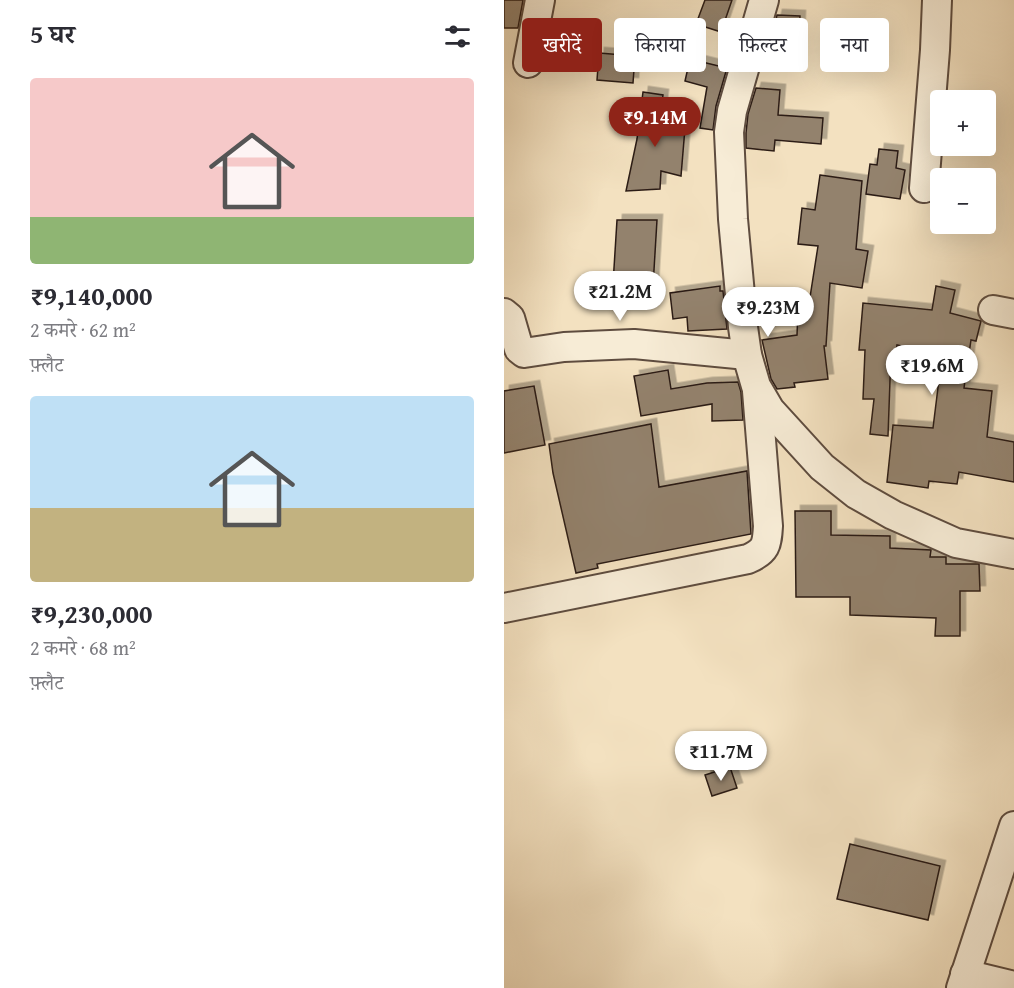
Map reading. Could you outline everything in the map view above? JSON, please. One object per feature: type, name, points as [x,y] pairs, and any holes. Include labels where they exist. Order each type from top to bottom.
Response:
[{"type":"street","points":[[537,18],[540,0]]},
{"type":"street","points":[[504,608],[748,559],[760,553],[768,543],[756,386],[747,355],[733,219],[729,132],[732,111],[764,0]]},
{"type":"street","points":[[924,188],[937,0]]},
{"type":"street","points":[[504,313],[510,318],[519,349],[524,353],[564,347],[634,344],[747,355]]},
{"type":"street","points":[[756,386],[770,410],[822,467],[856,494],[893,515],[956,543],[1014,554]]},
{"type":"street","points":[[1014,825],[963,981],[1014,986]]},
{"type":"building","points":[[504,0],[523,0],[518,28],[504,28]]},
{"type":"building","points":[[705,0],[732,0],[726,18],[718,18],[718,31],[706,27],[706,18],[698,18]]},
{"type":"building","points":[[777,15],[800,16],[800,18],[776,18]]},
{"type":"building","points":[[602,53],[614,54],[614,72],[634,72],[633,83],[597,80],[598,72],[602,72]]},
{"type":"building","points":[[706,63],[718,66],[718,72],[726,72],[716,106],[713,130],[700,128],[707,87],[685,81],[687,72],[706,72]]},
{"type":"building","points":[[756,88],[780,90],[778,115],[823,118],[821,144],[775,140],[774,151],[746,148],[748,114]]},
{"type":"building","points":[[643,92],[663,95],[659,126],[685,128],[681,176],[661,171],[660,189],[626,191],[637,139]]},
{"type":"building","points":[[879,149],[898,151],[896,168],[905,170],[900,199],[866,194],[870,164],[877,165]]},
{"type":"building","points":[[820,175],[862,181],[856,249],[868,251],[862,288],[830,283],[826,346],[824,346],[828,379],[794,383],[795,387],[777,389],[771,379],[762,340],[797,335],[798,310],[808,310],[818,246],[798,244],[802,208],[815,210]]},
{"type":"building","points":[[617,220],[657,220],[652,303],[612,300]]},
{"type":"building","points":[[720,286],[720,291],[723,291],[727,329],[688,331],[687,317],[673,319],[670,293]]},
{"type":"building","points":[[936,286],[955,290],[950,313],[981,321],[976,341],[971,340],[964,388],[992,391],[987,437],[1014,442],[1014,482],[959,472],[957,484],[929,481],[928,488],[887,482],[893,425],[933,428],[942,355],[897,345],[896,353],[891,353],[888,436],[870,434],[874,399],[863,399],[865,350],[859,350],[863,303],[932,310]]},
{"type":"building","points":[[668,370],[671,389],[707,383],[738,382],[743,420],[712,421],[712,404],[641,416],[634,376]]},
{"type":"building","points":[[534,386],[545,445],[504,453],[504,391]]},
{"type":"building","points":[[651,424],[659,487],[747,471],[751,534],[597,564],[598,568],[576,573],[553,473],[549,444]]},
{"type":"building","points":[[795,511],[831,511],[831,535],[890,536],[890,548],[931,550],[930,557],[946,557],[946,564],[979,564],[980,591],[960,591],[960,636],[935,636],[936,618],[850,615],[850,597],[796,597]]},
{"type":"building","points":[[730,767],[737,788],[712,796],[705,775]]},
{"type":"building","points":[[850,844],[940,866],[928,920],[837,899]]}]
